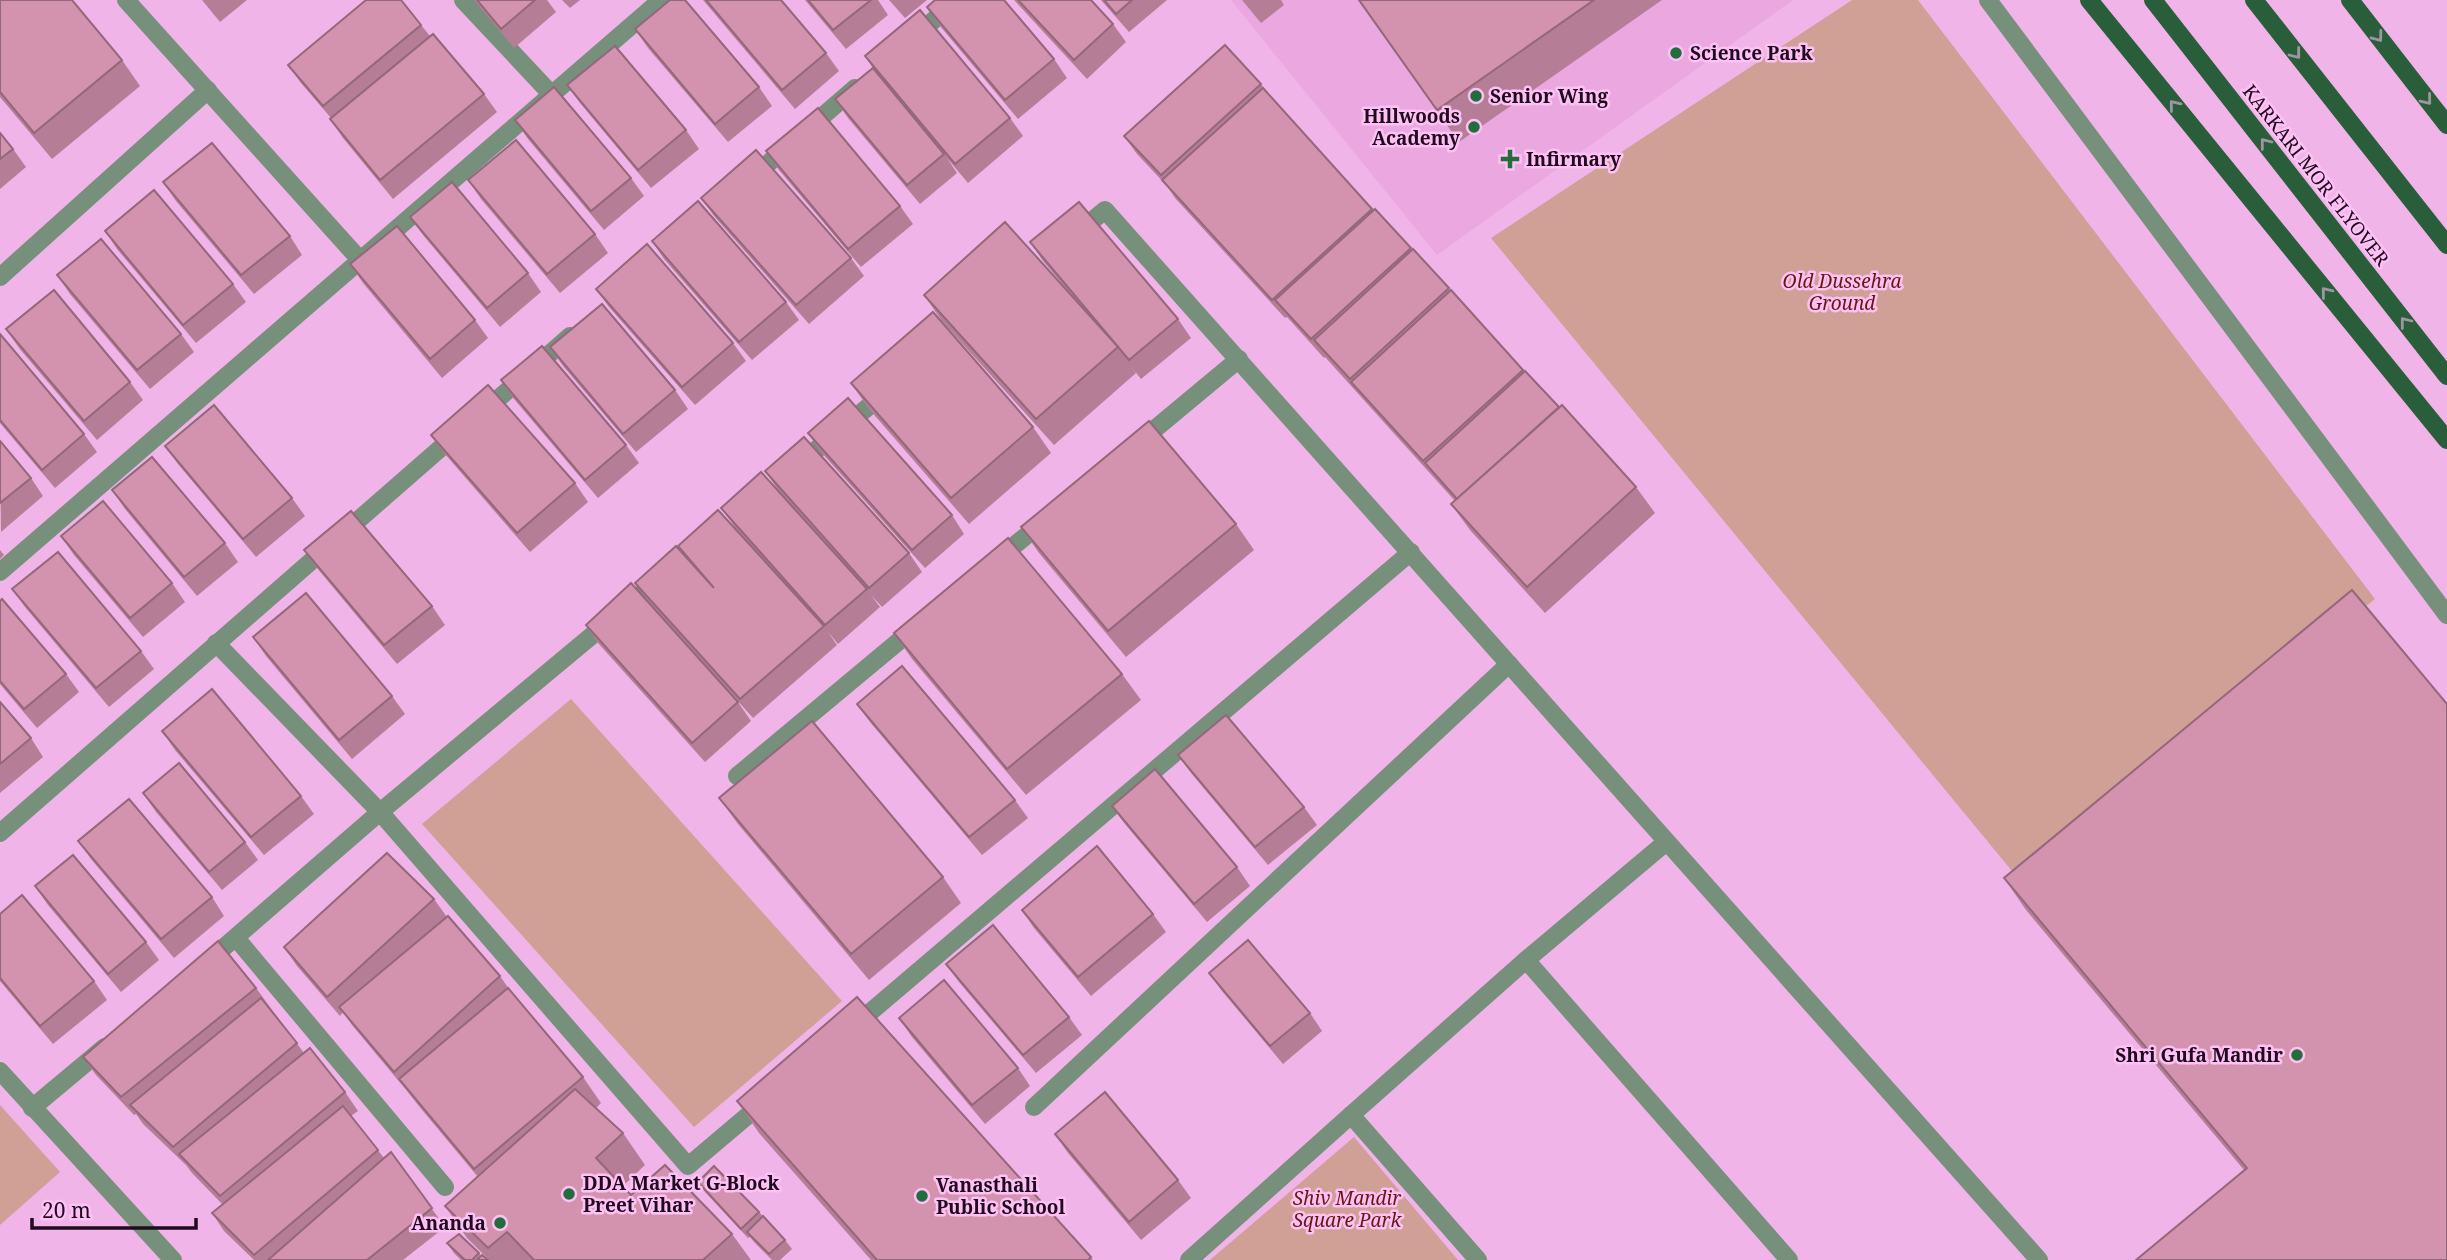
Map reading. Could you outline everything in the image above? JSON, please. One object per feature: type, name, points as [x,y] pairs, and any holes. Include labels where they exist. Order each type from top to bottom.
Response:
[{"type":"main road","points":[[2089,0],[2447,440]]},
{"type":"main road","name":"KARKARI MOR FLYOVER","points":[[2152,0],[2447,376]]},
{"type":"main road","points":[[2254,0],[2447,245]]},
{"type":"main road","points":[[2350,0],[2447,125]]},
{"type":"street","points":[[126,0],[361,261]]},
{"type":"street","points":[[463,0],[552,95]]},
{"type":"street","points":[[0,572],[661,0]]},
{"type":"street","points":[[904,46],[957,0]]},
{"type":"street","points":[[1989,0],[2447,615]]},
{"type":"street","points":[[736,192],[872,73]]},
{"type":"street","points":[[0,277],[208,90]]},
{"type":"street","points":[[1063,245],[1105,210],[1411,552],[1665,843],[2039,1260]]},
{"type":"street","points":[[0,833],[588,320]]},
{"type":"street","points":[[1121,457],[1239,359]]},
{"type":"street","points":[[785,475],[902,378]]},
{"type":"street","points":[[982,572],[1057,510]]},
{"type":"street","points":[[837,1040],[1411,552]]},
{"type":"street","points":[[193,973],[380,812],[678,564]]},
{"type":"street","points":[[737,776],[929,617]]},
{"type":"street","points":[[216,643],[380,812],[688,1166],[783,1085]]},
{"type":"street","points":[[1034,1107],[1509,664]]},
{"type":"street","points":[[1189,1260],[1526,960],[1665,843]]},
{"type":"street","points":[[236,937],[445,1187]]},
{"type":"street","points":[[1526,960],[1789,1260]]},
{"type":"street","points":[[32,1108],[118,1036]]},
{"type":"street","points":[[0,1071],[173,1260]]},
{"type":"street","points":[[1351,1115],[1478,1260]]},
{"type":"shaded area","name":"Hillwoods Academy","points":[[1231,0],[1793,0],[1437,255]]},
{"type":"green space","name":"Old Dussehra Ground","points":[[1852,0],[1918,0],[2375,599],[2021,882],[1491,238]]},
{"type":"green space","points":[[571,699],[842,1001],[694,1127],[422,824]]},
{"type":"green space","points":[[0,1105],[60,1172],[0,1225]]},
{"type":"green space","name":"Shiv Mandir Square Park","points":[[1354,1137],[1458,1260],[1210,1260]]},
{"type":"building","points":[[0,0],[72,0],[122,60],[34,133],[0,92]]},
{"type":"building","points":[[366,0],[401,0],[421,25],[323,106],[288,65]]},
{"type":"building","points":[[477,0],[535,0],[501,29]]},
{"type":"building","points":[[670,0],[685,0],[759,87],[715,124],[635,29]]},
{"type":"building","points":[[706,0],[781,0],[826,53],[782,90]]},
{"type":"building","points":[[808,0],[871,0],[833,30]]},
{"type":"building","points":[[935,0],[1004,0],[1054,59],[1005,100],[927,7]]},
{"type":"building","points":[[1018,0],[1091,0],[1113,24],[1074,60]]},
{"type":"building","points":[[1104,0],[1132,0],[1116,14]]},
{"type":"building","points":[[1359,0],[1594,0],[1437,110]]},
{"type":"building","points":[[920,10],[1010,118],[955,164],[865,56]]},
{"type":"building","points":[[433,34],[484,94],[380,180],[330,119]]},
{"type":"building","points":[[1225,45],[1261,84],[1161,175],[1124,136]]},
{"type":"building","points":[[615,46],[686,130],[638,170],[567,85]]},
{"type":"building","points":[[873,68],[944,154],[907,185],[835,99]]},
{"type":"building","points":[[554,87],[631,178],[591,211],[515,120]]},
{"type":"building","points":[[1263,88],[1372,209],[1272,300],[1162,180]]},
{"type":"building","points":[[818,108],[900,206],[848,249],[766,151]]},
{"type":"building","points":[[0,133],[13,149],[0,159]]},
{"type":"building","points":[[516,140],[595,234],[547,274],[468,180]]},
{"type":"building","points":[[212,143],[290,236],[241,275],[163,182]]},
{"type":"building","points":[[756,150],[851,258],[796,305],[701,198]]},
{"type":"building","points":[[452,182],[528,273],[487,308],[410,217]]},
{"type":"building","points":[[154,190],[233,284],[183,325],[105,231]]},
{"type":"building","points":[[698,201],[786,302],[739,342],[652,241]]},
{"type":"building","points":[[1079,202],[1178,319],[1129,360],[1030,242]]},
{"type":"building","points":[[1375,209],[1411,248],[1311,339],[1275,300]]},
{"type":"building","points":[[1005,222],[1118,347],[1036,419],[924,295]]},
{"type":"building","points":[[397,226],[475,320],[430,359],[350,264]]},
{"type":"building","points":[[101,239],[181,334],[137,370],[57,275]]},
{"type":"building","points":[[647,244],[733,343],[682,387],[596,289]]},
{"type":"building","points":[[1413,249],[1449,288],[1350,379],[1314,340]]},
{"type":"building","points":[[54,290],[130,382],[84,421],[6,329]]},
{"type":"building","points":[[1451,290],[1523,370],[1423,461],[1351,382]]},
{"type":"building","points":[[602,304],[675,390],[623,434],[550,347]]},
{"type":"building","points":[[933,312],[1033,427],[951,498],[851,383]]},
{"type":"building","points":[[0,334],[84,434],[42,470],[0,420]]},
{"type":"building","points":[[542,346],[626,445],[585,480],[501,380]]},
{"type":"building","points":[[1525,371],[1559,407],[1457,499],[1425,463]]},
{"type":"building","points":[[488,385],[575,483],[517,533],[431,435]]},
{"type":"building","points":[[848,398],[952,515],[912,550],[808,433]]},
{"type":"building","points":[[214,405],[292,498],[243,539],[165,446]]},
{"type":"building","points":[[1562,405],[1636,487],[1527,587],[1451,504]]},
{"type":"building","points":[[1149,421],[1236,524],[1108,631],[1021,527]]},
{"type":"building","points":[[804,437],[909,553],[869,588],[765,471]]},
{"type":"building","points":[[0,441],[31,478],[0,503]]},
{"type":"building","points":[[152,457],[225,543],[184,577],[112,490]]},
{"type":"building","points":[[761,472],[867,589],[825,625],[721,508]]},
{"type":"building","points":[[103,501],[172,583],[130,618],[61,536]]},
{"type":"building","points":[[718,510],[824,626],[740,699],[635,583],[676,546],[714,588],[678,546]]},
{"type":"building","points":[[351,511],[432,606],[384,645],[304,550]]},
{"type":"building","points":[[1008,538],[1122,674],[1007,769],[894,633]]},
{"type":"building","points":[[58,552],[141,651],[96,688],[12,589]]},
{"type":"building","points":[[631,583],[738,702],[692,743],[586,625]]},
{"type":"building","name":"Shri Gufa Mandir","points":[[2352,590],[2447,704],[2447,1260],[2136,1260],[2247,1168],[2004,878]]},
{"type":"building","points":[[306,593],[392,696],[339,740],[253,637]]},
{"type":"building","points":[[2,599],[66,674],[24,709],[0,681]]},
{"type":"building","points":[[902,666],[1015,800],[969,837],[857,704]]},
{"type":"building","points":[[212,689],[301,796],[251,837],[162,731]]},
{"type":"building","points":[[0,702],[31,738],[0,764]]},
{"type":"building","points":[[1226,715],[1304,807],[1255,847],[1178,755]]},
{"type":"building","points":[[812,721],[943,877],[851,954],[719,798]]},
{"type":"building","points":[[179,763],[245,842],[209,872],[143,793]]},
{"type":"building","points":[[1155,769],[1237,867],[1194,904],[1112,806]]},
{"type":"building","points":[[129,799],[212,897],[161,939],[78,841]]},
{"type":"building","points":[[1097,846],[1153,914],[1078,977],[1022,910]]},
{"type":"building","points":[[387,853],[434,899],[327,997],[284,947]]},
{"type":"building","points":[[73,855],[146,942],[108,974],[35,886]]},
{"type":"building","points":[[22,895],[94,981],[40,1026],[0,978],[0,914]]},
{"type":"building","points":[[448,916],[500,976],[394,1072],[339,1007]]},
{"type":"building","points":[[993,925],[1069,1017],[1023,1055],[946,964]]},
{"type":"building","points":[[1248,940],[1310,1013],[1270,1046],[1209,973]]},
{"type":"building","points":[[218,941],[256,988],[121,1097],[83,1057]]},
{"type":"building","points":[[944,980],[1018,1068],[972,1105],[899,1018]]},
{"type":"building","points":[[508,988],[583,1077],[474,1169],[399,1079]]},
{"type":"building","name":"Vanasthali Public School","points":[[857,997],[1091,1257],[1088,1260],[877,1260],[737,1101]]},
{"type":"building","points":[[261,998],[297,1043],[173,1147],[130,1105]]},
{"type":"building","points":[[310,1048],[345,1092],[220,1196],[179,1154]]},
{"type":"building","name":"DDA Market G-Block Preet Vihar","points":[[575,1089],[623,1133],[596,1158],[631,1195],[665,1165],[732,1234],[703,1260],[534,1260],[507,1232],[488,1248],[445,1206]]},
{"type":"building","points":[[1105,1092],[1178,1180],[1129,1222],[1055,1134]]},
{"type":"building","points":[[343,1106],[378,1150],[254,1255],[212,1213]]},
{"type":"building","points":[[391,1152],[432,1208],[367,1260],[268,1260]]},
{"type":"building","points":[[714,1166],[759,1212],[741,1229],[698,1182]]},
{"type":"building","points":[[763,1216],[785,1240],[769,1254],[747,1232]]},
{"type":"building","points":[[459,1234],[479,1253],[472,1260],[465,1260],[447,1243]]},
{"type":"place","name":"Science Park","points":[[1676,53]]},
{"type":"place","name":"Senior Wing","points":[[1476,96]]},
{"type":"place","name":"Hillwoods Academy","points":[[1474,127]]},
{"type":"place","name":"Infirmary","points":[[1510,159]]},
{"type":"place","name":"Shri Gufa Mandir","points":[[2297,1055]]},
{"type":"place","name":"DDA Market G-Block Preet Vihar","points":[[569,1194]]},
{"type":"place","name":"Vanasthali Public School","points":[[922,1196]]},
{"type":"place","name":"Ananda","points":[[500,1223]]}]
